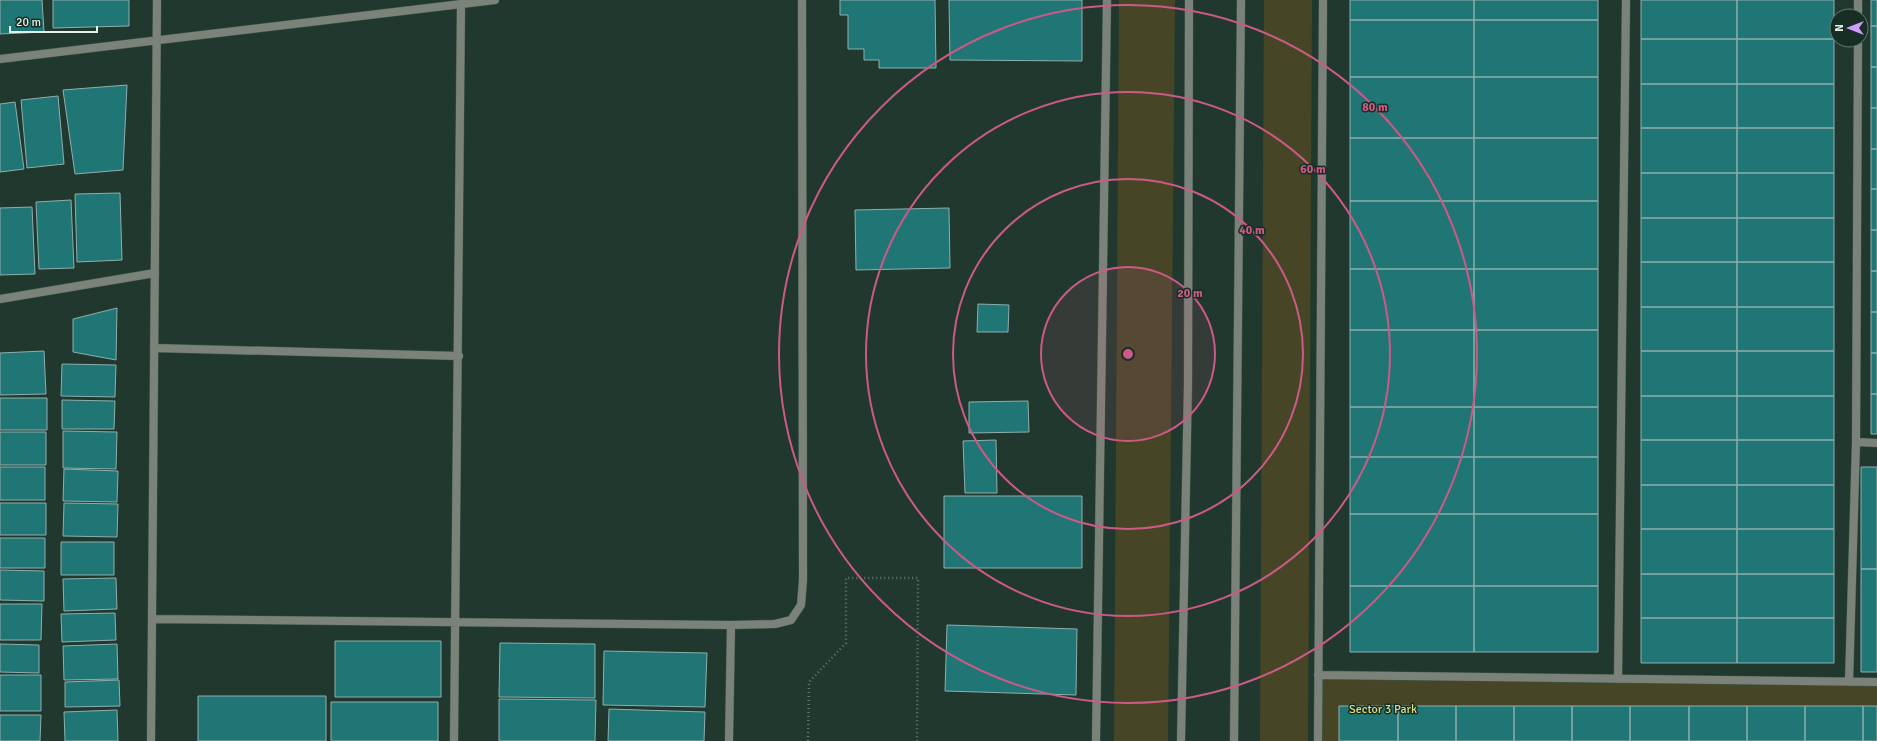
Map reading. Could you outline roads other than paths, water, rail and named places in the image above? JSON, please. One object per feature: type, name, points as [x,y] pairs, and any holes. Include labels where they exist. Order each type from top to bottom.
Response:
[{"type":"street","points":[[151,741],[158,0]]},
{"type":"street","points":[[0,59],[495,0]]},
{"type":"street","points":[[152,619],[731,625],[775,624],[791,620],[801,605],[803,580],[802,0]]},
{"type":"street","points":[[1096,741],[1107,0]]},
{"type":"street","points":[[1181,741],[1188,383],[1190,0]]},
{"type":"street","points":[[1234,741],[1241,0]]},
{"type":"street","points":[[1318,741],[1322,0]]},
{"type":"street","points":[[1618,679],[1626,0]]},
{"type":"street","points":[[454,741],[457,621],[462,4]]},
{"type":"street","points":[[1849,682],[1856,442],[1858,48]]},
{"type":"street","points":[[0,299],[155,273]]},
{"type":"street","points":[[154,348],[459,356]]},
{"type":"street","points":[[1856,442],[1877,443]]},
{"type":"street","points":[[729,741],[731,625]]},
{"type":"street","points":[[1318,675],[1877,682]]},
{"type":"park label","name":"Sector 3 Park","points":[[1383,709]]}]
